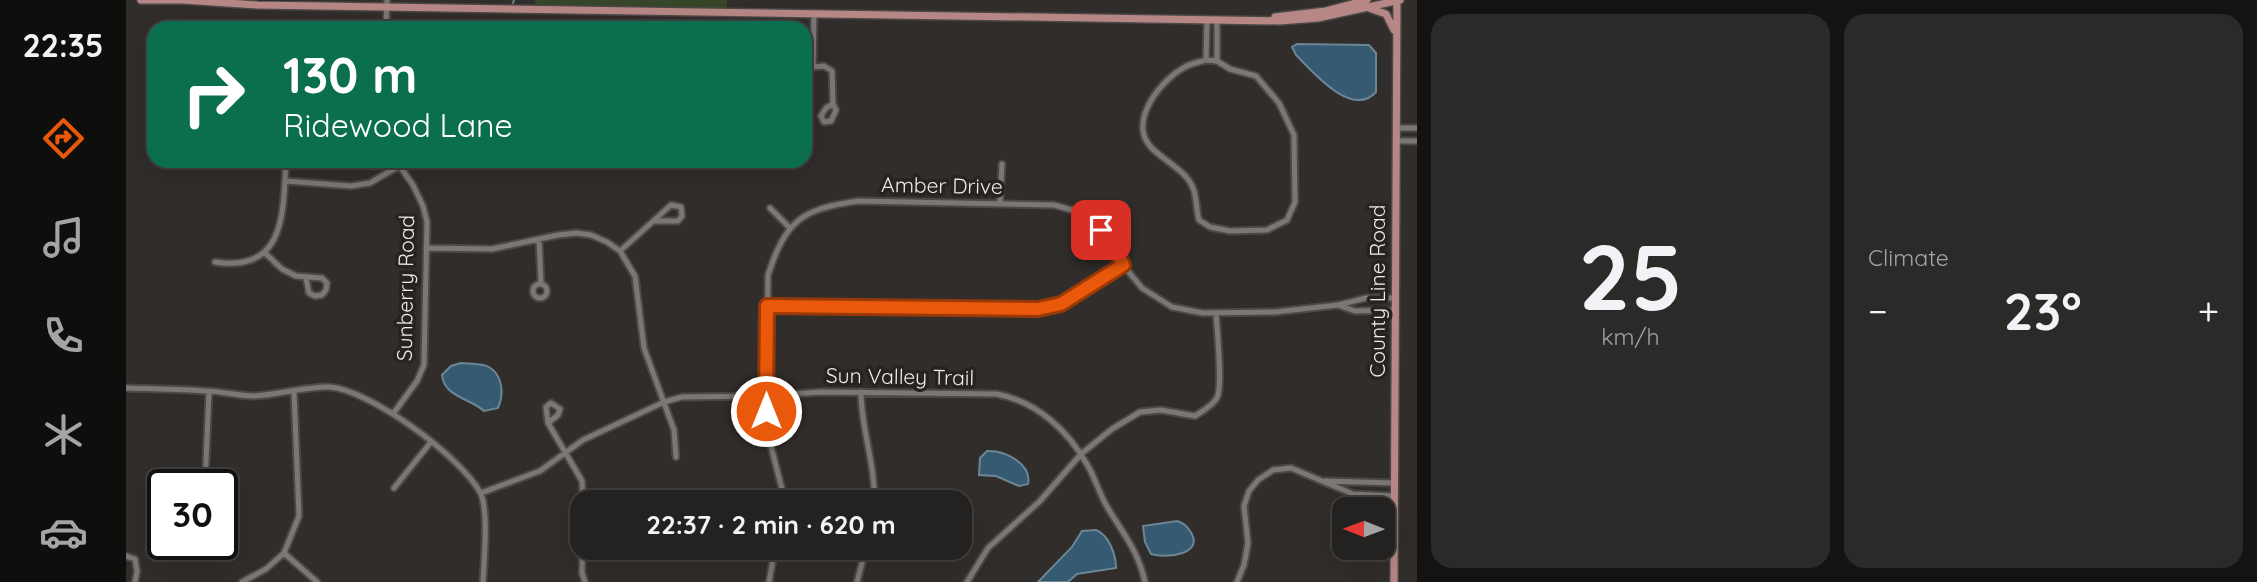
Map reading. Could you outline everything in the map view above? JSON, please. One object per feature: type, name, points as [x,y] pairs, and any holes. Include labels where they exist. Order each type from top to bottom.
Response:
[{"type":"main road","points":[[141,0],[257,5],[387,3],[1206,21],[1256,20],[1398,0]]},
{"type":"main road","name":"County Line Road","points":[[1394,582],[1398,0]]},
{"type":"main road","points":[[1368,4],[1390,17],[1397,42]]},
{"type":"street","points":[[386,21],[387,3]]},
{"type":"street","points":[[814,13],[813,67],[824,66],[832,71],[833,104]]},
{"type":"street","points":[[1206,21],[1206,60]]},
{"type":"street","points":[[1217,21],[1217,61]]},
{"type":"street","points":[[1206,60],[1217,61],[1230,69],[1256,76],[1279,103],[1294,135],[1295,202],[1286,220],[1267,230],[1230,231],[1210,227],[1199,220],[1193,188],[1185,176],[1147,144],[1143,124],[1144,112],[1153,96],[1165,82],[1186,66],[1206,60]]},
{"type":"street","points":[[1396,128],[1417,128]]},
{"type":"street","points":[[1396,141],[1417,141]]},
{"type":"street","points":[[1000,202],[1002,164]]},
{"type":"street","points":[[215,261],[235,265],[265,253],[278,234],[286,168]]},
{"type":"street","points":[[285,181],[351,186],[370,184],[391,168]]},
{"type":"street","name":"Sunberry Road","points":[[393,414],[418,381],[424,365],[427,222],[424,206],[402,168]]},
{"type":"street","name":"Amber Drive","points":[[789,227],[801,217],[830,205],[858,201],[1054,205],[1075,211],[1090,220],[1111,240],[1123,265],[1142,288],[1172,307],[1203,313],[1275,313],[1338,305],[1366,298],[1395,298]]},
{"type":"street","points":[[620,251],[653,221],[671,205],[681,207],[682,216],[678,221],[653,221]]},
{"type":"street","points":[[769,208],[789,227],[776,251],[768,275],[767,306],[766,427],[782,490]]},
{"type":"street","points":[[426,248],[492,249],[577,233],[591,235],[620,251],[635,276],[644,348],[674,430],[676,457]]},
{"type":"street","points":[[539,239],[541,283]]},
{"type":"street","points":[[265,253],[282,269],[306,278],[322,278],[327,283],[327,290],[322,295],[309,293],[306,278]]},
{"type":"street","points":[[767,306],[1038,309],[1061,304],[1123,265]]},
{"type":"street","name":"Amber Drive","points":[[1338,305],[1355,311],[1395,310]]},
{"type":"street","points":[[967,582],[988,548],[1040,501],[1081,454],[1112,429],[1140,412],[1161,411],[1195,416],[1217,398],[1221,384],[1216,313]]},
{"type":"street","points":[[126,388],[209,391],[253,396],[328,387],[361,395],[431,442],[459,465],[481,493],[484,517],[483,582]]},
{"type":"street","points":[[206,469],[209,391]]},
{"type":"street","points":[[242,582],[266,569],[284,553],[299,516],[294,392]]},
{"type":"street","name":"Sun Valley Trail","points":[[481,493],[540,471],[590,436],[664,402],[682,397],[821,392],[997,394],[1014,398],[1045,414],[1081,454],[1110,511],[1138,557],[1145,582]]},
{"type":"street","points":[[861,392],[861,410],[875,490]]},
{"type":"street","points":[[548,424],[582,481],[582,490]]},
{"type":"street","points":[[394,488],[431,442]]},
{"type":"street","points":[[1237,582],[1244,565],[1248,543],[1244,506],[1249,491],[1258,480],[1273,470],[1291,468],[1353,494],[1395,496]]},
{"type":"street","points":[[1322,481],[1395,483]]},
{"type":"street","points":[[284,553],[317,582]]},
{"type":"street","points":[[126,556],[135,559],[135,582]]},
{"type":"street","points":[[582,560],[585,582]]},
{"type":"street","points":[[769,582],[773,560]]},
{"type":"street","points":[[856,582],[862,560]]},
{"type":"green space","points":[[535,0],[727,0],[727,12],[536,9]]},
{"type":"water","points":[[1297,44],[1369,45],[1376,53],[1376,92],[1366,99],[1356,100],[1333,90],[1296,55],[1292,47]]},
{"type":"water","points":[[461,363],[483,365],[494,371],[501,386],[498,408],[484,411],[447,388],[442,375],[451,366]]},
{"type":"water","points":[[987,451],[1002,453],[1016,460],[1026,470],[1028,484],[1019,486],[996,476],[979,475],[980,458]]},
{"type":"water","points":[[1177,521],[1189,529],[1194,539],[1193,545],[1189,550],[1175,555],[1151,554],[1145,542],[1143,526]]},
{"type":"water","points":[[1096,530],[1105,536],[1111,546],[1116,568],[1077,574],[1068,582],[1038,582],[1072,547],[1082,531]]},
{"type":"route","points":[[766,411],[767,306],[1038,309],[1061,304],[1123,265],[1111,240],[1101,230]]}]
